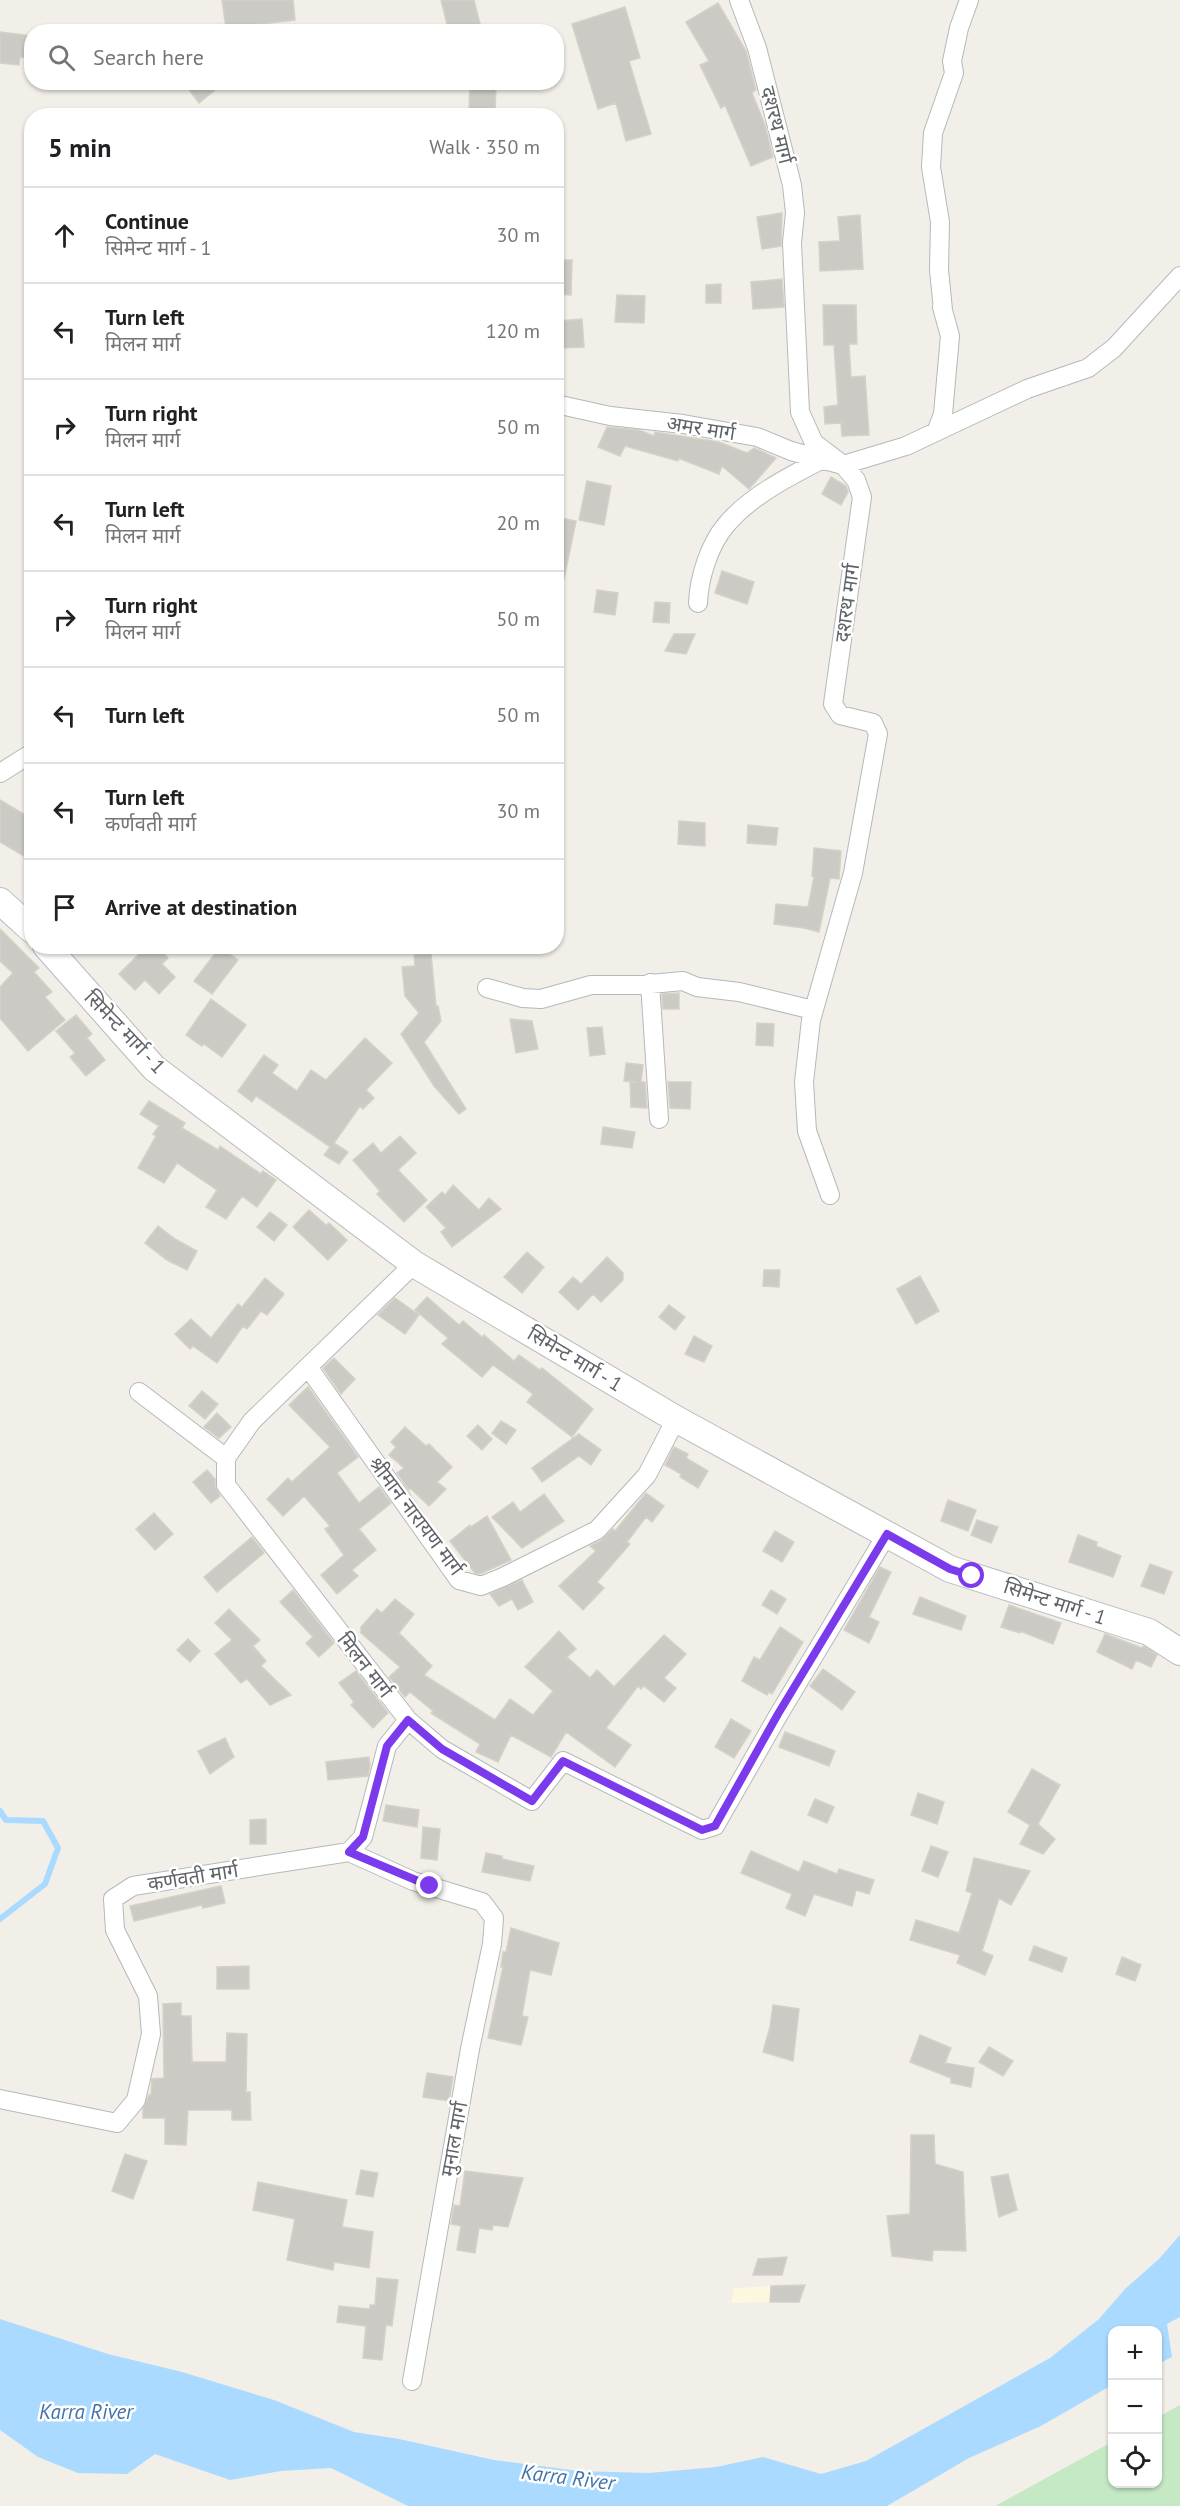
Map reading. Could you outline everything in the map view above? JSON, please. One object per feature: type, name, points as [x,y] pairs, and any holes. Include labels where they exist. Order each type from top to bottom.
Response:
[{"type":"street","name":"दशरथ मार्ग","points":[[739,0],[757,48],[792,185],[795,213],[792,243],[800,412],[814,443],[843,465],[856,480],[862,497],[833,704],[840,715],[873,723],[878,734],[853,873],[813,1010],[804,1082],[807,1131],[830,1195]]},
{"type":"street","points":[[937,430],[943,414],[950,336],[942,308],[939,270],[940,222],[930,167],[932,140],[954,73],[952,61],[959,28],[969,0]]},
{"type":"street","points":[[843,465],[906,446],[1027,389],[1088,368],[1114,348],[1180,276]]},
{"type":"street","name":"अमर मार्ग","points":[[564,406],[610,416],[683,424],[757,437],[791,451],[843,465]]},
{"type":"street","points":[[698,603],[699,584],[712,548],[725,525],[753,501],[823,459]]},
{"type":"street","points":[[0,773],[24,758]]},
{"type":"street","points":[[0,901],[24,923]]},
{"type":"street","name":"सिमेन्ट मार्ग - 1","points":[[53,954],[154,1068],[414,1264],[676,1419],[950,1569],[1149,1632],[1180,1652]]},
{"type":"street","points":[[487,988],[523,998],[542,999],[591,985],[683,981],[697,987],[739,992],[813,1010]]},
{"type":"street","points":[[651,983],[659,1119]]},
{"type":"street","points":[[139,1392],[226,1458],[252,1421],[414,1264]]},
{"type":"street","name":"श्रीमान नारायण मार्ग","points":[[308,1367],[459,1580],[481,1586],[597,1530],[647,1475],[676,1419]]},
{"type":"street","name":"मिलन मार्ग","points":[[226,1458],[226,1485],[408,1720],[442,1749],[532,1801],[563,1761],[702,1830],[715,1826],[778,1714],[887,1534]]},
{"type":"street","points":[[349,1852],[363,1837],[387,1746],[408,1720]]},
{"type":"street","name":"मुनाल मार्ग","points":[[349,1852],[413,1881],[482,1902],[494,1918],[492,1944],[470,2049],[412,2381]]},
{"type":"street","name":"कर्णवती मार्ग","points":[[0,2099],[117,2123],[136,2100],[152,2034],[148,1996],[115,1930],[113,1899],[134,1886],[349,1852]]},
{"type":"shaded area","points":[[771,2286],[770,2302],[731,2303],[734,2288]]},
{"type":"green space","points":[[1180,2405],[1180,2506],[995,2506],[1108,2444],[1108,2488],[1162,2488],[1162,2415]]},
{"type":"water","name":"Karra River","points":[[1180,2235],[1180,2317],[1167,2324],[1172,2357],[1162,2362],[1162,2326],[1108,2326],[1108,2387],[1041,2426],[969,2458],[887,2506],[408,2506],[331,2468],[281,2471],[230,2480],[155,2454],[127,2474],[78,2473],[38,2457],[0,2430],[0,2319],[108,2354],[182,2372],[274,2400],[354,2432],[399,2439],[494,2460],[578,2471],[649,2473],[716,2467],[763,2457],[821,2474],[866,2461],[1050,2358],[1099,2319],[1125,2289],[1159,2259]]},
{"type":"building","points":[[222,0],[293,0],[295,20],[260,24],[225,24]]},
{"type":"building","points":[[441,0],[474,0],[480,24],[447,24]]},
{"type":"building","points":[[718,3],[746,51],[756,90],[752,93],[765,125],[773,157],[751,166],[725,105],[721,108],[700,65],[709,61],[686,22]]},
{"type":"building","points":[[625,7],[640,58],[629,61],[651,134],[626,141],[616,103],[598,109],[572,24]]},
{"type":"building","points":[[0,32],[24,35],[24,57],[20,57],[19,65],[0,63]]},
{"type":"building","points":[[189,90],[213,90],[214,91],[199,103]]},
{"type":"building","points":[[470,90],[496,90],[495,108],[469,108]]},
{"type":"building","points":[[782,213],[781,246],[762,249],[757,217]]},
{"type":"building","points":[[860,215],[863,269],[820,271],[819,242],[840,241],[838,217]]},
{"type":"building","points":[[564,260],[572,260],[571,295],[564,295]]},
{"type":"building","points":[[782,279],[784,307],[753,309],[751,282]]},
{"type":"building","points":[[721,284],[721,303],[706,303],[706,285]]},
{"type":"building","points":[[617,295],[645,296],[644,323],[615,322]]},
{"type":"building","points":[[823,305],[856,305],[857,344],[849,344],[851,377],[865,376],[869,435],[842,436],[841,423],[825,424],[824,407],[838,405],[834,345],[824,345]]},
{"type":"building","points":[[582,319],[584,347],[564,348],[564,321]]},
{"type":"building","points":[[607,427],[639,430],[654,436],[655,432],[719,442],[747,453],[754,448],[776,458],[749,489],[722,466],[719,474],[678,458],[678,461],[625,446],[620,456],[598,447]]},
{"type":"building","points":[[831,477],[846,486],[848,492],[841,505],[822,494]]},
{"type":"building","points":[[587,481],[611,486],[604,525],[579,520]]},
{"type":"building","points":[[564,519],[576,521],[564,579]]},
{"type":"building","points":[[722,571],[754,582],[747,604],[715,593]]},
{"type":"building","points":[[597,590],[618,593],[615,615],[594,612]]},
{"type":"building","points":[[655,602],[670,603],[669,623],[653,622]]},
{"type":"building","points":[[674,634],[695,634],[686,654],[665,651]]},
{"type":"building","points":[[0,800],[24,814],[24,856],[0,842]]},
{"type":"building","points":[[679,821],[705,823],[705,846],[678,844]]},
{"type":"building","points":[[748,825],[778,828],[776,845],[747,843]]},
{"type":"building","points":[[814,848],[841,851],[839,879],[830,878],[819,932],[774,924],[776,904],[808,907],[814,877],[812,876]]},
{"type":"building","points":[[0,929],[39,968],[34,972],[52,992],[45,997],[65,1020],[28,1051],[0,1018],[0,987],[13,973],[0,961]]},
{"type":"building","points":[[139,954],[164,954],[168,958],[162,964],[175,977],[159,994],[145,980],[135,990],[119,974]]},
{"type":"building","points":[[215,954],[230,954],[238,960],[212,994],[194,981]]},
{"type":"building","points":[[431,954],[436,1006],[438,1006],[441,1021],[424,1042],[466,1109],[459,1114],[434,1086],[401,1034],[419,1013],[405,996],[402,967],[415,966],[414,955]]},
{"type":"building","points":[[679,993],[679,1009],[663,1009],[662,994]]},
{"type":"building","points":[[211,999],[246,1025],[222,1057],[186,1035]]},
{"type":"building","points":[[76,1015],[92,1034],[87,1038],[105,1060],[86,1076],[70,1057],[75,1053],[56,1031]]},
{"type":"building","points":[[510,1019],[532,1021],[538,1049],[516,1053]]},
{"type":"building","points":[[757,1023],[774,1024],[773,1046],[756,1045]]},
{"type":"building","points":[[602,1027],[605,1054],[590,1056],[587,1028]]},
{"type":"building","points":[[365,1038],[392,1063],[366,1090],[374,1098],[363,1109],[360,1106],[334,1143],[348,1152],[339,1164],[324,1155],[330,1147],[256,1096],[252,1102],[238,1091],[264,1055],[278,1065],[272,1073],[297,1091],[311,1070],[326,1080]]},
{"type":"building","points":[[626,1063],[643,1065],[641,1082],[645,1082],[647,1108],[631,1107],[630,1082],[638,1082],[624,1081]]},
{"type":"building","points":[[668,1082],[691,1082],[690,1109],[670,1108]]},
{"type":"building","points":[[149,1101],[185,1123],[182,1128],[218,1150],[220,1146],[261,1174],[263,1171],[276,1180],[257,1207],[242,1196],[226,1219],[206,1207],[217,1190],[177,1163],[164,1183],[138,1168],[159,1126],[140,1114]]},
{"type":"building","points":[[603,1127],[635,1132],[632,1148],[601,1144]]},
{"type":"building","points":[[400,1136],[416,1153],[398,1170],[427,1200],[404,1222],[377,1194],[380,1191],[353,1160],[373,1143],[381,1153]]},
{"type":"building","points":[[453,1185],[479,1210],[489,1198],[501,1209],[452,1247],[441,1232],[446,1228],[426,1207],[442,1192],[445,1195]]},
{"type":"building","points":[[309,1210],[326,1225],[329,1223],[347,1240],[328,1260],[293,1227]]},
{"type":"building","points":[[270,1212],[287,1225],[274,1241],[257,1227]]},
{"type":"building","points":[[158,1226],[197,1251],[187,1270],[167,1260],[145,1243]]},
{"type":"building","points":[[527,1252],[544,1267],[522,1293],[504,1277]]},
{"type":"building","points":[[607,1257],[623,1273],[623,1280],[601,1302],[593,1294],[578,1310],[559,1292],[573,1277],[581,1284]]},
{"type":"building","points":[[764,1270],[780,1270],[779,1287],[763,1286]]},
{"type":"building","points":[[920,1276],[939,1311],[916,1324],[897,1289]]},
{"type":"building","points":[[265,1278],[284,1294],[267,1315],[261,1311],[247,1329],[243,1326],[217,1363],[193,1346],[190,1349],[175,1334],[191,1319],[211,1338],[238,1304],[242,1307]]},
{"type":"building","points":[[427,1297],[459,1325],[463,1321],[482,1337],[484,1335],[514,1361],[519,1355],[540,1370],[542,1368],[593,1409],[572,1437],[527,1402],[533,1394],[493,1365],[482,1377],[442,1344],[448,1338],[415,1310]]},
{"type":"building","points":[[395,1298],[419,1315],[405,1334],[378,1315]]},
{"type":"building","points":[[669,1305],[685,1317],[675,1330],[659,1317]]},
{"type":"building","points":[[694,1336],[712,1346],[704,1362],[685,1354]]},
{"type":"building","points":[[334,1358],[355,1379],[341,1394],[323,1368]]},
{"type":"building","points":[[308,1387],[358,1457],[337,1473],[359,1503],[379,1487],[391,1503],[359,1529],[376,1550],[352,1570],[358,1576],[337,1594],[321,1575],[344,1555],[325,1529],[330,1526],[304,1496],[283,1516],[267,1499],[288,1478],[292,1482],[330,1447],[289,1405]]},
{"type":"building","points":[[202,1391],[218,1404],[205,1419],[189,1406]]},
{"type":"building","points":[[217,1413],[231,1427],[219,1438],[204,1427]]},
{"type":"building","points":[[501,1421],[516,1430],[506,1444],[492,1433]]},
{"type":"building","points":[[478,1425],[492,1439],[482,1450],[467,1436]]},
{"type":"building","points":[[405,1427],[426,1446],[429,1444],[452,1467],[437,1482],[446,1489],[429,1506],[410,1488],[409,1490],[397,1473],[404,1468],[389,1455],[396,1447],[391,1442]]},
{"type":"building","points":[[579,1434],[601,1450],[591,1465],[579,1456],[542,1482],[532,1468]]},
{"type":"building","points":[[674,1447],[688,1454],[686,1458],[708,1471],[698,1488],[665,1465]]},
{"type":"building","points":[[207,1470],[215,1479],[215,1486],[220,1496],[211,1503],[193,1482]]},
{"type":"building","points":[[646,1493],[664,1506],[652,1522],[646,1517],[627,1542],[630,1544],[597,1582],[604,1588],[583,1610],[559,1586],[596,1551],[590,1546],[602,1540],[613,1529],[615,1531]]},
{"type":"building","points":[[544,1494],[564,1521],[522,1548],[492,1517],[513,1502],[520,1512]]},
{"type":"building","points":[[948,1500],[976,1510],[968,1531],[941,1521]]},
{"type":"building","points":[[154,1513],[173,1534],[155,1550],[136,1529]]},
{"type":"building","points":[[487,1516],[511,1560],[480,1574],[475,1573],[450,1541],[470,1525],[471,1527]]},
{"type":"building","points":[[977,1520],[998,1527],[991,1543],[971,1535]]},
{"type":"building","points":[[775,1531],[794,1542],[782,1562],[763,1551]]},
{"type":"building","points":[[1078,1535],[1097,1542],[1096,1546],[1121,1556],[1113,1577],[1069,1562]]},
{"type":"building","points":[[252,1537],[264,1553],[217,1592],[204,1577]]},
{"type":"building","points":[[1150,1564],[1172,1572],[1164,1594],[1141,1586]]},
{"type":"building","points":[[880,1567],[891,1572],[869,1617],[879,1622],[869,1643],[844,1630]]},
{"type":"building","points":[[522,1580],[533,1602],[518,1610],[512,1599],[499,1606],[490,1594]]},
{"type":"building","points":[[293,1590],[334,1643],[319,1657],[306,1643],[313,1637],[280,1602]]},
{"type":"building","points":[[771,1590],[786,1599],[777,1614],[762,1605]]},
{"type":"building","points":[[920,1597],[966,1616],[961,1630],[913,1614]]},
{"type":"building","points":[[395,1599],[414,1614],[399,1633],[432,1666],[424,1675],[495,1720],[510,1699],[533,1715],[553,1691],[525,1667],[559,1631],[576,1649],[567,1657],[590,1678],[597,1670],[614,1687],[664,1635],[686,1654],[664,1678],[676,1688],[664,1702],[644,1686],[641,1689],[638,1686],[606,1728],[631,1745],[615,1767],[566,1732],[551,1757],[511,1735],[498,1762],[476,1752],[480,1744],[431,1713],[433,1711],[410,1692],[405,1697],[389,1677],[400,1667],[361,1633],[361,1627],[377,1609],[382,1613]]},
{"type":"building","points":[[1009,1605],[1061,1623],[1053,1644],[1020,1631],[1020,1633],[1001,1627]]},
{"type":"building","points":[[229,1609],[260,1640],[253,1646],[266,1661],[261,1666],[291,1695],[270,1705],[247,1679],[241,1683],[215,1654],[232,1640],[215,1623]]},
{"type":"building","points":[[780,1627],[803,1642],[772,1694],[769,1692],[767,1695],[742,1681],[754,1657],[760,1660]]},
{"type":"building","points":[[1105,1634],[1142,1648],[1144,1646],[1157,1655],[1151,1667],[1136,1660],[1132,1669],[1097,1652]]},
{"type":"building","points":[[188,1639],[200,1651],[190,1662],[177,1650]]},
{"type":"building","points":[[823,1669],[855,1692],[842,1710],[810,1686]]},
{"type":"building","points":[[356,1671],[388,1713],[373,1728],[351,1705],[354,1702],[339,1683]]},
{"type":"building","points":[[731,1719],[751,1731],[734,1758],[715,1747]]},
{"type":"building","points":[[785,1732],[835,1751],[829,1766],[779,1747]]},
{"type":"building","points":[[225,1738],[234,1757],[210,1774],[198,1751]]},
{"type":"building","points":[[369,1757],[368,1776],[328,1780],[326,1762]]},
{"type":"building","points":[[1032,1769],[1060,1785],[1038,1824],[1055,1839],[1043,1854],[1020,1844],[1030,1825],[1008,1812]]},
{"type":"building","points":[[918,1793],[944,1802],[937,1824],[911,1815]]},
{"type":"building","points":[[815,1799],[834,1807],[827,1823],[808,1815]]},
{"type":"building","points":[[386,1805],[419,1810],[417,1827],[383,1821]]},
{"type":"building","points":[[266,1819],[266,1844],[250,1844],[250,1820]]},
{"type":"building","points":[[423,1827],[440,1829],[437,1860],[421,1858]]},
{"type":"building","points":[[931,1846],[948,1852],[938,1877],[922,1871]]},
{"type":"building","points":[[751,1851],[799,1872],[804,1861],[837,1874],[839,1869],[874,1880],[869,1894],[856,1890],[852,1906],[814,1894],[805,1916],[786,1908],[792,1894],[741,1873]]},
{"type":"building","points":[[486,1853],[534,1866],[530,1881],[482,1872]]},
{"type":"building","points":[[974,1858],[1030,1871],[1011,1905],[999,1898],[982,1951],[993,1956],[985,1975],[957,1963],[960,1955],[910,1940],[916,1920],[959,1933],[972,1893],[966,1891]]},
{"type":"building","points":[[221,1886],[225,1903],[203,1908],[202,1905],[134,1921],[130,1906]]},
{"type":"building","points":[[511,1928],[559,1943],[551,1975],[530,1970],[522,2016],[528,2017],[521,2045],[488,2038],[503,1967],[501,1967],[503,1952],[506,1952]]},
{"type":"building","points":[[1034,1946],[1067,1958],[1062,1972],[1029,1960]]},
{"type":"building","points":[[1122,1957],[1141,1965],[1135,1981],[1116,1974]]},
{"type":"building","points":[[249,1966],[249,1989],[217,1989],[217,1967]]},
{"type":"building","points":[[181,2003],[181,2016],[191,2016],[192,2062],[226,2062],[227,2033],[247,2034],[246,2092],[250,2092],[251,2120],[232,2120],[232,2110],[188,2110],[186,2145],[165,2144],[165,2118],[143,2118],[143,2109],[151,2095],[152,2079],[164,2078],[163,2004]]},
{"type":"building","points":[[773,2005],[799,2009],[793,2061],[763,2052]]},
{"type":"building","points":[[920,2035],[951,2048],[945,2063],[974,2068],[971,2087],[951,2083],[951,2078],[910,2062]]},
{"type":"building","points":[[989,2047],[1013,2061],[1003,2076],[979,2062]]},
{"type":"building","points":[[427,2073],[453,2077],[449,2101],[423,2097]]},
{"type":"building","points":[[911,2135],[934,2135],[935,2164],[963,2172],[966,2251],[933,2250],[932,2261],[892,2256],[887,2216],[910,2214]]},
{"type":"building","points":[[125,2154],[147,2161],[133,2199],[112,2191]]},
{"type":"building","points":[[361,2170],[378,2173],[373,2197],[356,2194]]},
{"type":"building","points":[[465,2171],[523,2178],[508,2227],[493,2225],[492,2230],[479,2228],[475,2253],[457,2250],[461,2226],[451,2224],[454,2205],[460,2206]]},
{"type":"building","points":[[1008,2174],[1017,2210],[999,2217],[991,2177]]},
{"type":"building","points":[[258,2182],[347,2200],[342,2227],[373,2232],[369,2268],[334,2262],[333,2270],[287,2260],[295,2219],[253,2210]]},
{"type":"building","points":[[787,2257],[782,2275],[753,2275],[758,2259]]},
{"type":"building","points":[[377,2278],[398,2280],[392,2326],[386,2325],[382,2360],[363,2358],[366,2326],[337,2322],[339,2306],[370,2309],[370,2305],[375,2305]]},
{"type":"building","points":[[805,2285],[799,2302],[770,2302],[771,2286]]},
{"type":"waterway","points":[[0,1811],[6,1820],[43,1821],[58,1848],[45,1884],[0,1919]]},
{"type":"route","points":[[430,1886],[413,1881],[349,1852],[363,1837],[387,1746],[408,1720],[442,1749],[532,1801],[563,1761],[702,1830],[715,1826],[778,1714],[887,1534],[950,1569],[972,1576]]}]
